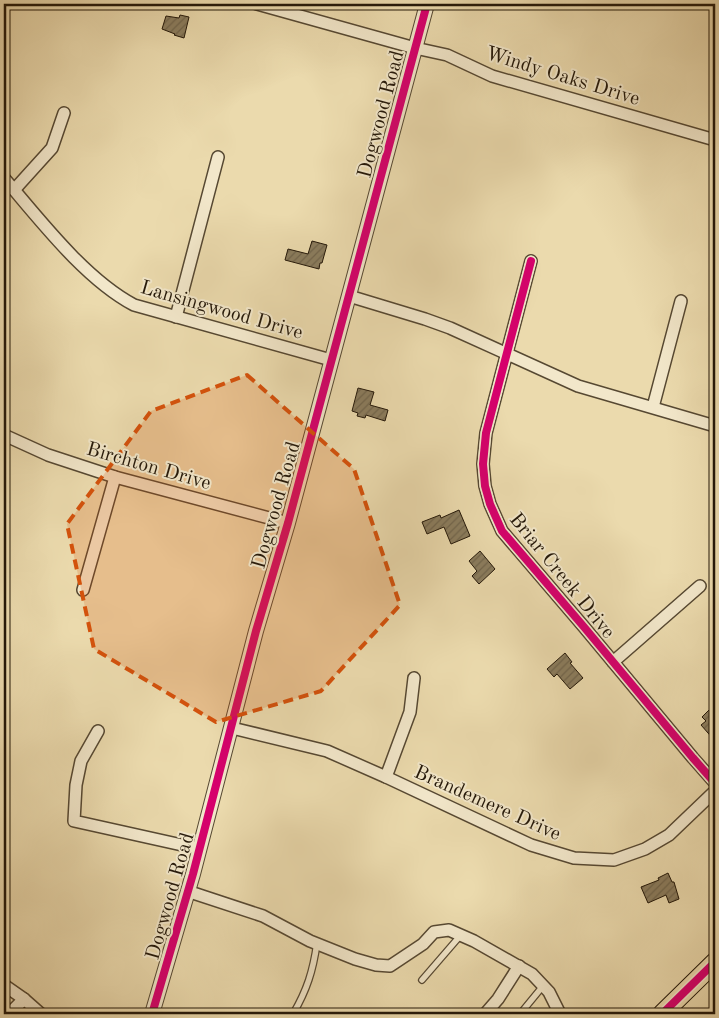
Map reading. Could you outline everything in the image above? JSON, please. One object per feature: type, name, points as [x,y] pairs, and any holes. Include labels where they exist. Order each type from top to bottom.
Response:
[{"type":"main road","points":[[662,1014],[715,962]]},
{"type":"street","name":"Windy Oaks Drive","points":[[257,4],[415,48],[448,55],[492,76],[715,140]]},
{"type":"street","name":"Dogwood Road","points":[[152,1014],[200,849],[256,631],[288,523],[427,4]]},
{"type":"street","points":[[14,190],[52,148],[64,113]]},
{"type":"street","points":[[176,317],[218,157]]},
{"type":"street","name":"Lansingwood Drive","points":[[4,178],[68,252],[117,296],[134,305],[331,360]]},
{"type":"street","name":"Briar Creek Drive","points":[[531,261],[483,448],[485,486],[490,504],[502,531],[715,783]]},
{"type":"street","points":[[349,296],[442,325],[578,386],[715,426]]},
{"type":"street","points":[[653,407],[681,302]]},
{"type":"street","name":"Birchton Drive","points":[[4,437],[48,455],[115,476],[288,523]]},
{"type":"street","points":[[83,590],[115,476]]},
{"type":"street","points":[[613,662],[700,586]]},
{"type":"street","points":[[386,777],[410,712],[414,678]]},
{"type":"street","name":"Brandemere Drive","points":[[232,728],[327,751],[531,846],[574,858],[614,860],[645,849],[669,835],[715,791]]},
{"type":"street","points":[[98,731],[81,761],[76,785],[74,821],[200,849]]},
{"type":"street","points":[[187,892],[263,916],[317,943],[355,959],[376,964],[390,966],[423,944],[434,932],[449,930],[474,941],[532,974],[549,992],[560,1014]]},
{"type":"street","points":[[485,1014],[498,999],[519,966]]},
{"type":"street","points":[[4,985],[41,1014]]},
{"type":"street","points":[[9,1014],[24,999]]},
{"type":"lane","points":[[422,980],[460,936]]},
{"type":"lane","points":[[293,1014],[304,995],[313,970],[317,943]]},
{"type":"lane","points":[[520,1014],[543,986]]},
{"type":"lane","points":[[267,1014],[281,1014]]},
{"type":"highlighted area","points":[[247,375],[354,469],[400,605],[321,691],[216,722],[94,649],[67,524],[151,411]]},
{"type":"building","points":[[180,15],[189,17],[184,38],[162,29],[166,16],[179,18]]},
{"type":"building","points":[[312,241],[327,245],[319,269],[285,260],[288,249],[308,254]]},
{"type":"building","points":[[358,388],[374,392],[370,405],[388,410],[385,421],[366,415],[365,418],[357,416],[358,413],[352,411]]},
{"type":"building","points":[[459,510],[470,536],[451,544],[444,527],[427,534],[422,522],[440,515],[441,518]]},
{"type":"building","points":[[480,551],[495,569],[479,584],[472,576],[477,571],[469,561]]},
{"type":"building","points":[[565,653],[572,662],[570,663],[583,678],[570,689],[557,674],[554,677],[547,669]]},
{"type":"building","points":[[709,710],[715,717],[715,741],[701,725],[706,721],[702,717]]},
{"type":"building","points":[[668,873],[672,882],[674,882],[679,899],[669,903],[666,895],[648,903],[641,887],[659,880],[658,878]]},
{"type":"cycle path","points":[[152,1014],[193,874],[256,631],[288,523],[427,4]]},
{"type":"cycle path","points":[[531,261],[486,433],[483,464],[485,486],[490,504],[502,531],[715,783]]},
{"type":"cycle path","points":[[662,1014],[715,962]]}]
